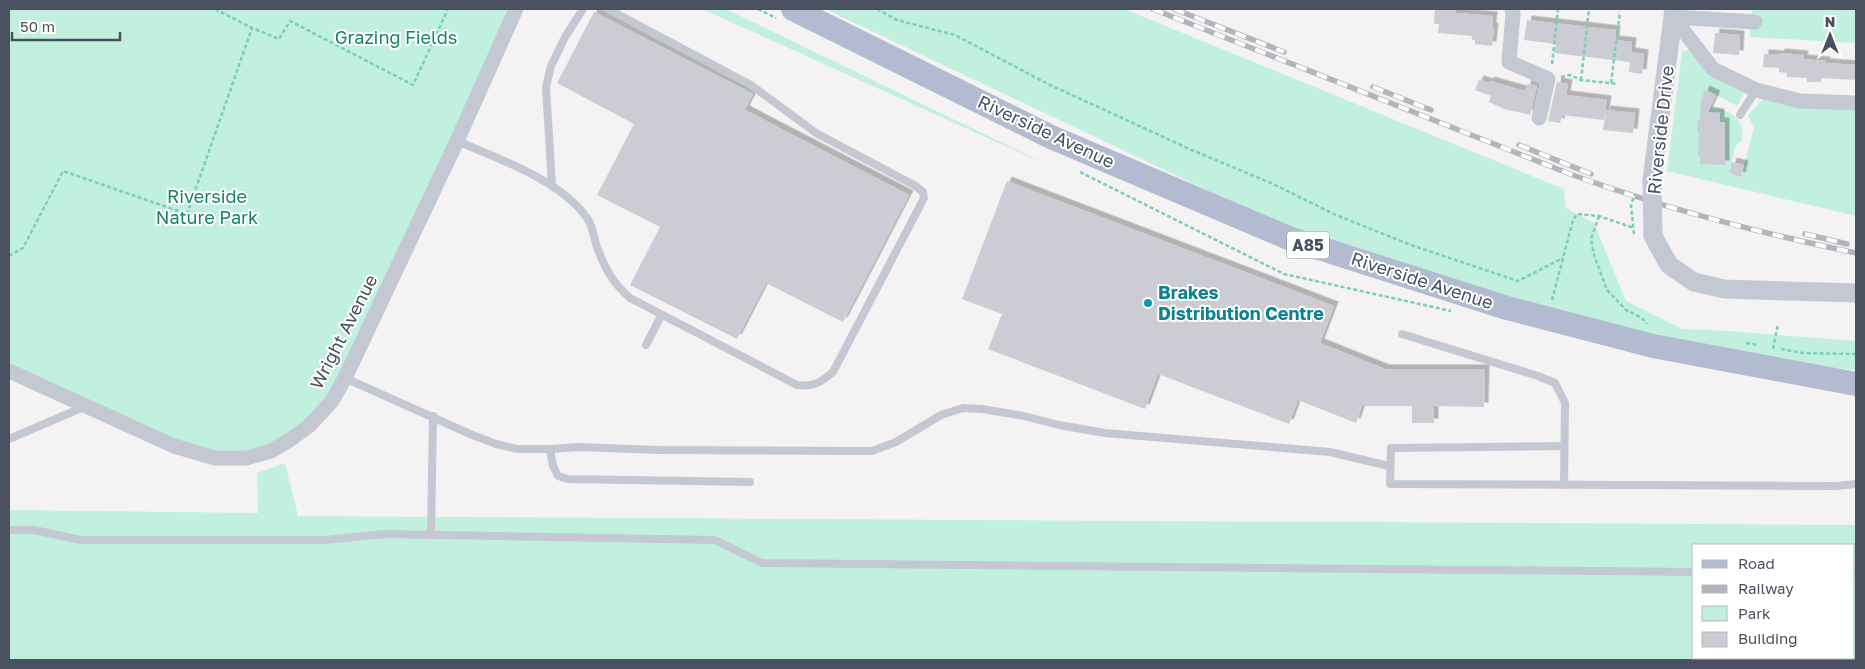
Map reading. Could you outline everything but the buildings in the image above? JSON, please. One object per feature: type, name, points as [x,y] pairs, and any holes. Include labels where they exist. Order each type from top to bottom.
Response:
[{"type":"main road","name":"Riverside Avenue","points":[[793,9],[1052,137],[1291,239],[1547,319],[1653,346],[1856,384]]},
{"type":"street","name":"Wright Avenue","points":[[9,372],[174,446],[215,458],[246,458],[271,451],[310,425],[332,401],[345,378],[457,141],[516,9]]},
{"type":"street","points":[[1512,9],[1509,62],[1548,79],[1538,118]]},
{"type":"street","points":[[1673,13],[1755,22]]},
{"type":"street","points":[[1673,13],[1713,68],[1756,90],[1800,101],[1856,103]]},
{"type":"street","name":"Riverside Drive","points":[[1673,13],[1644,183],[1653,236],[1670,265],[1694,282],[1724,289],[1856,294]]},
{"type":"lane","points":[[552,186],[546,87],[551,66],[565,37],[584,9]]},
{"type":"lane","points":[[457,141],[517,167],[552,186],[573,204],[588,220],[598,249],[616,285],[630,298],[661,316],[797,385],[810,386],[822,381],[833,372],[924,198],[923,192],[914,184],[816,132],[751,85],[608,9]]},
{"type":"lane","points":[[1740,115],[1756,90]]},
{"type":"lane","points":[[646,345],[661,316]]},
{"type":"lane","points":[[1402,334],[1555,383],[1565,403],[1564,484]]},
{"type":"lane","points":[[345,378],[496,444],[517,449],[589,447],[658,450],[872,451],[896,442],[940,415],[963,408],[1024,416],[1058,425],[1105,432],[1330,452],[1389,466]]},
{"type":"lane","points":[[9,439],[86,406]]},
{"type":"lane","points":[[431,535],[433,416]]},
{"type":"lane","points":[[1564,446],[1391,448],[1390,484],[1836,486],[1856,484]]},
{"type":"lane","points":[[550,449],[553,466],[558,476],[568,480],[750,482]]},
{"type":"lane","points":[[9,530],[34,530],[81,540],[325,540],[384,534],[715,540],[762,563],[1692,572]]},
{"type":"path","points":[[215,9],[279,39],[290,21],[413,85],[448,9]]},
{"type":"path","points":[[877,9],[896,20],[954,35],[1050,85],[1194,151],[1271,183],[1336,215],[1411,245],[1518,281],[1563,258]]},
{"type":"path","points":[[1558,9],[1553,61],[1548,79],[1570,75],[1581,80],[1618,84]]},
{"type":"path","points":[[1581,80],[1589,9]]},
{"type":"path","points":[[1611,83],[1620,12]]},
{"type":"path","points":[[9,254],[11,255],[23,248],[63,171],[187,214],[252,28]]},
{"type":"path","points":[[1634,234],[1632,205],[1644,183]]},
{"type":"path","points":[[1547,319],[1573,220],[1577,214],[1599,216],[1634,228]]},
{"type":"path","points":[[1599,216],[1591,239],[1594,255],[1608,290],[1626,310],[1642,318],[1648,325]]},
{"type":"path","points":[[1769,369],[1778,324]]},
{"type":"green space","name":"Riverside Nature Park","points":[[9,9],[516,9],[345,378],[291,439],[215,458],[9,371]]},
{"type":"green space","points":[[702,9],[726,9],[1054,168]]},
{"type":"green space","points":[[825,9],[1124,9],[1564,189],[1566,208],[1594,223],[1626,301],[1682,329],[1856,341],[1856,370],[1776,364],[1670,342],[1461,285],[1300,234]]},
{"type":"green space","points":[[1752,9],[1856,9],[1856,43],[1750,37]]},
{"type":"green space","points":[[1691,50],[1745,91],[1737,106],[1706,90],[1701,100],[1724,110],[1740,123],[1742,140],[1736,145],[1729,174],[1741,176],[1754,128],[1748,115],[1765,97],[1856,110],[1856,216],[1667,171],[1682,51]]},
{"type":"green space","points":[[285,463],[298,516],[1856,525],[1856,660],[9,660],[9,510],[258,513],[257,473]]},
{"type":"railway","points":[[1153,9],[1570,174],[1640,198],[1712,219],[1856,253]]},
{"type":"railway","points":[[1174,9],[1284,52]]},
{"type":"railway","points":[[1373,87],[1431,110]]},
{"type":"railway","points":[[1519,145],[1591,174]]},
{"type":"railway","points":[[1805,234],[1847,244]]},
{"type":"place","name":"Brakes Distribution Centre","points":[[1148,303]]},
{"type":"park label","name":"Grazing Fields","points":[[396,38]]}]
